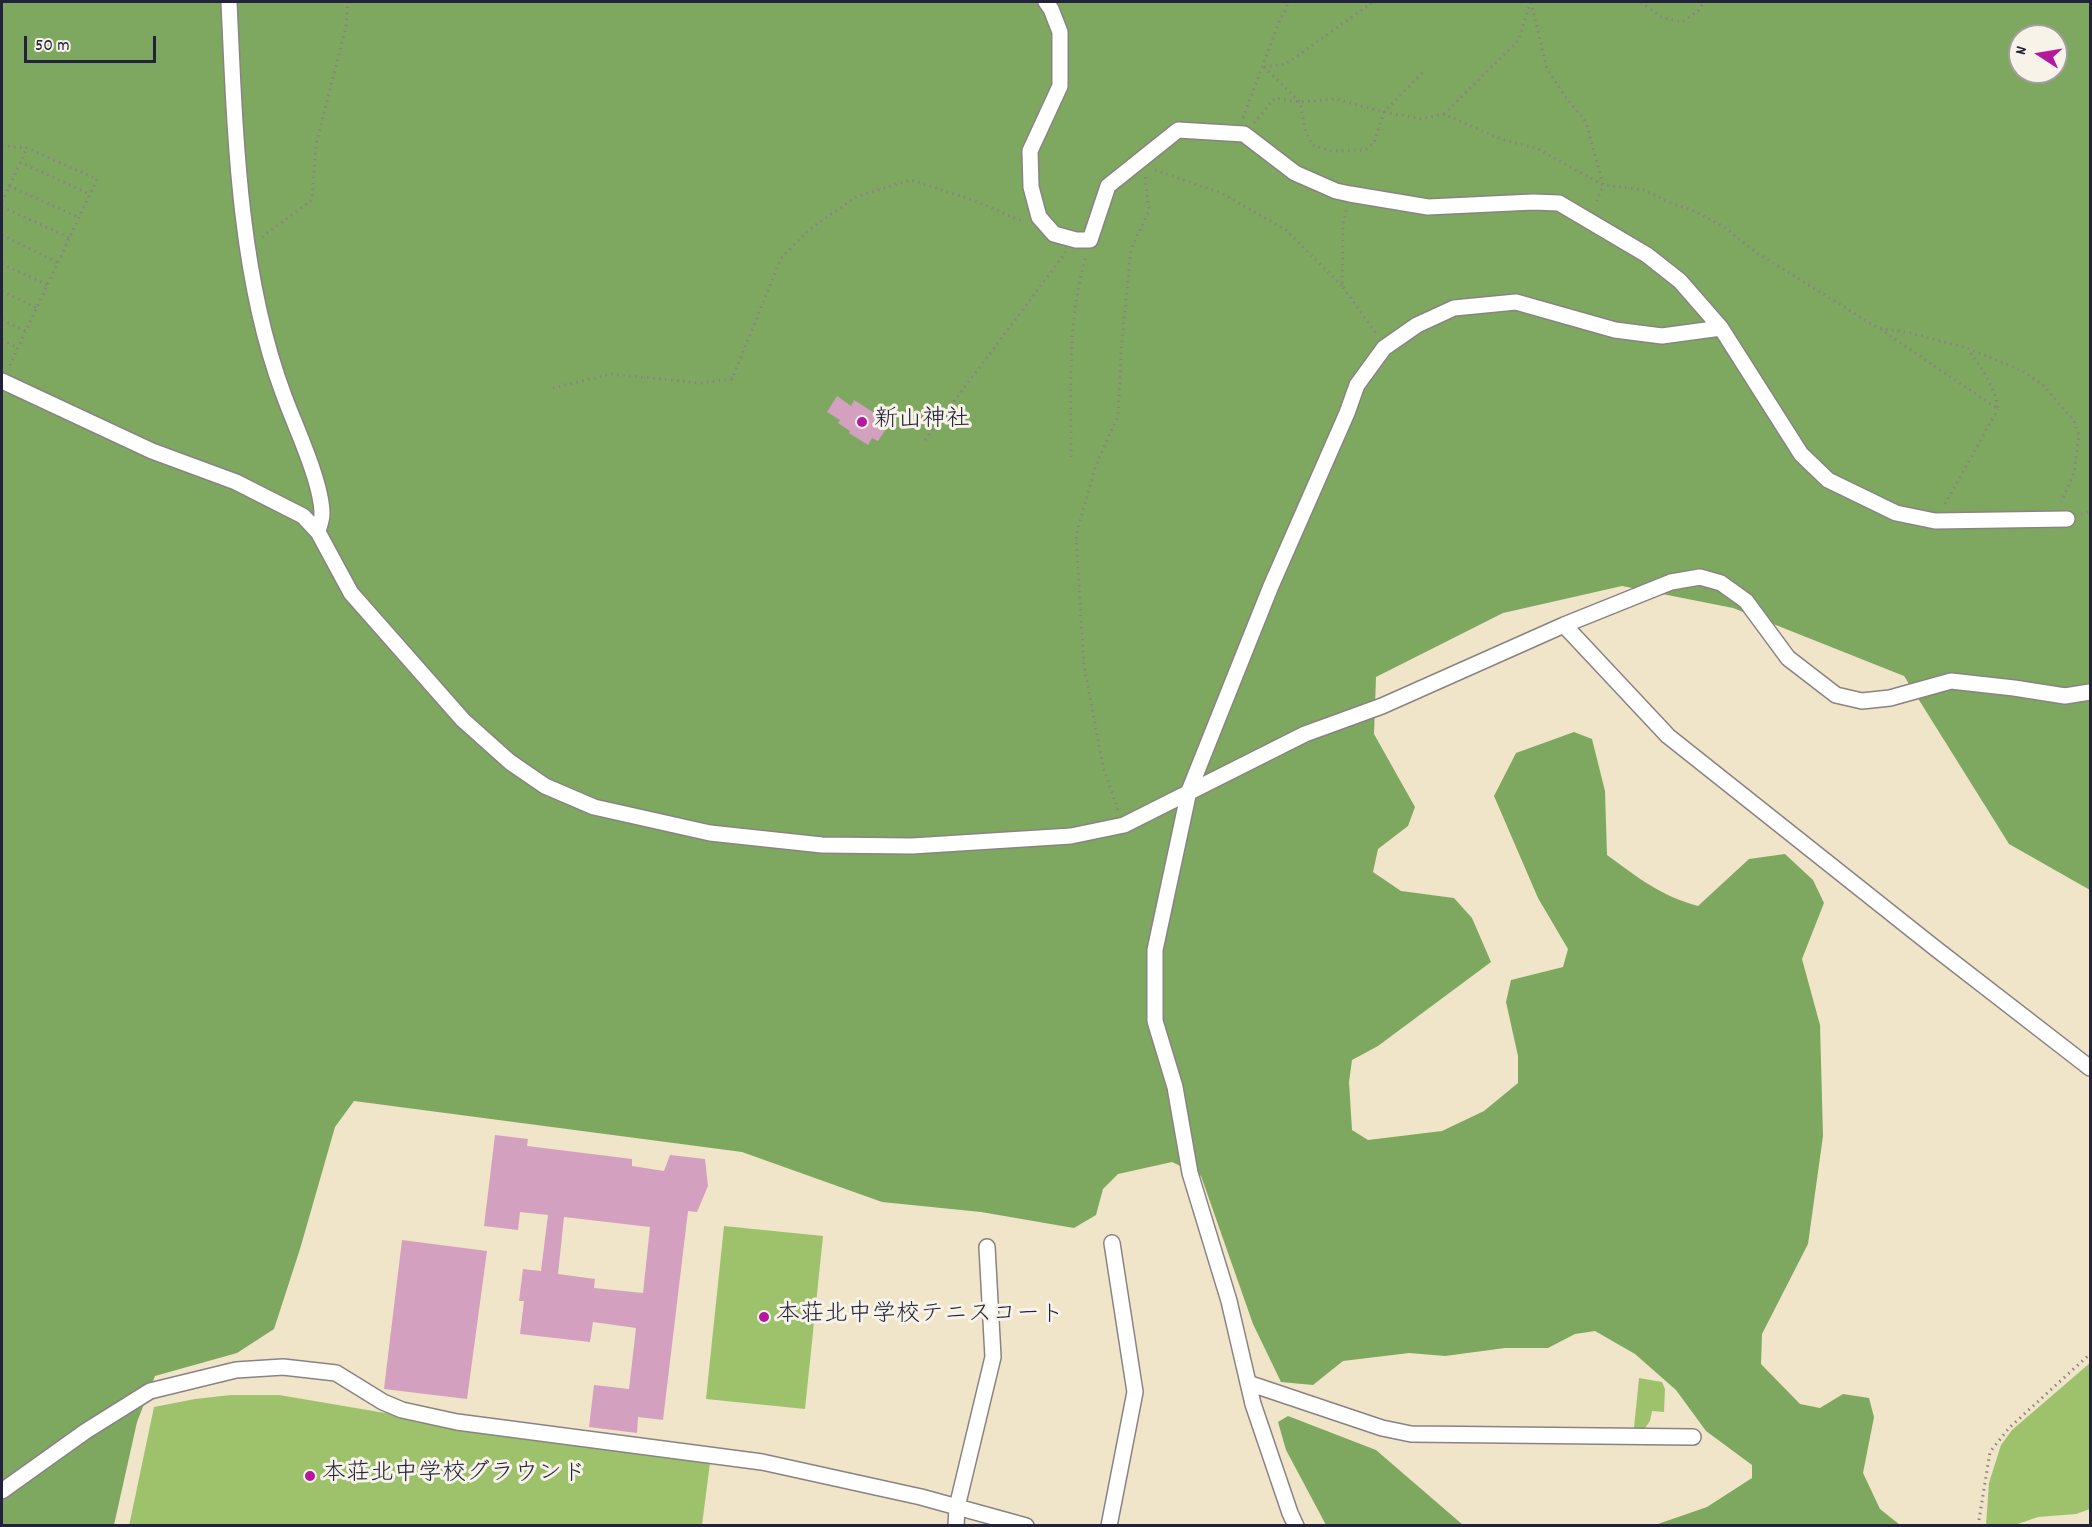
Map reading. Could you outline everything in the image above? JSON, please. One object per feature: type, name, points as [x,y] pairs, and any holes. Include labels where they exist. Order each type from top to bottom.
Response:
[{"type":"street","points":[[229,2],[240,178],[257,303],[275,371],[315,481],[322,514],[318,532]]},
{"type":"street","points":[[1046,2],[1060,32],[1060,86],[1030,151],[1031,187],[1039,217],[1054,234],[1083,240],[1108,186],[1140,165],[1178,130],[1244,134],[1295,173],[1336,191],[1350,194],[1428,207],[1559,203],[1647,255],[1680,281],[1721,328],[1801,454],[1828,480],[1896,513],[1935,521],[2060,518]]},
{"type":"street","points":[[1296,1526],[1253,1404],[1229,1301],[1190,1173],[1175,1087],[1155,1021],[1155,950],[1189,791],[1271,586],[1347,413],[1357,385],[1384,348],[1417,325],[1454,308],[1516,303],[1615,330],[1662,336],[1721,328]]},
{"type":"street","points":[[2,382],[152,451],[236,482],[303,516],[318,532],[351,593],[463,720],[510,762],[545,786],[594,807],[710,833],[822,845],[912,846],[1071,836],[1124,825],[1305,734],[1382,706],[1564,625],[1671,582],[1700,577],[1721,583],[1746,601],[1788,658],[1836,695],[1862,701],[1890,698],[1951,681],[2065,696],[2091,692]]},
{"type":"street","points":[[1564,625],[1668,736],[1926,941],[2091,1068]]},
{"type":"street","points":[[1109,1526],[1135,1392],[1112,1243]]},
{"type":"street","points":[[956,1526],[957,1507],[993,1357],[987,1247]]},
{"type":"street","points":[[2,1491],[86,1431],[150,1391],[236,1370],[283,1367],[336,1373],[383,1402],[402,1410],[457,1422],[762,1462],[957,1507],[1026,1526]]},
{"type":"street","points":[[1248,1383],[1382,1428],[1411,1434],[1693,1437]]},
{"type":"path","points":[[248,246],[312,200],[316,144],[346,27],[348,2]]},
{"type":"path","points":[[1244,134],[1243,116],[1264,67],[1279,22],[1290,2]]},
{"type":"path","points":[[1264,67],[1286,64],[1373,2]]},
{"type":"path","points":[[1244,134],[1275,98],[1300,102],[1335,99],[1422,119],[1443,114],[1518,41],[1531,2],[1546,69],[1586,122],[1603,185],[1589,220]]},
{"type":"path","points":[[1641,2],[1661,17],[1682,22],[1698,11],[1704,2]]},
{"type":"path","points":[[1264,67],[1300,102],[1305,129],[1312,145],[1332,151],[1365,150],[1374,143],[1384,112],[1423,72]]},
{"type":"path","points":[[1443,114],[1501,139],[1538,148],[1603,185],[1645,190],[1668,202],[1692,210],[1724,227],[1757,253],[1878,328],[1998,409]]},
{"type":"path","points":[[2,146],[27,148],[97,179],[2,382]]},
{"type":"path","points":[[2,202],[27,148]]},
{"type":"path","points":[[20,162],[90,195]]},
{"type":"path","points":[[1140,165],[1221,193],[1286,230],[1342,286],[1372,325],[1384,348]]},
{"type":"path","points":[[1124,825],[1103,766],[1084,666],[1076,535],[1096,465],[1118,416],[1122,339],[1131,249],[1149,211],[1140,165]]},
{"type":"path","points":[[553,388],[611,374],[701,383],[732,379],[782,258],[810,229],[856,197],[910,180],[973,200],[1054,234]]},
{"type":"path","points":[[9,186],[79,217]]},
{"type":"path","points":[[1342,286],[1343,227],[1350,194]]},
{"type":"path","points":[[2,207],[69,238]]},
{"type":"path","points":[[2,235],[58,263]]},
{"type":"path","points":[[925,440],[1083,240]]},
{"type":"path","points":[[1071,457],[1071,343],[1083,240]]},
{"type":"path","points":[[2,264],[48,285]]},
{"type":"path","points":[[2,291],[37,308]]},
{"type":"path","points":[[2,320],[26,331]]},
{"type":"path","points":[[1878,328],[1911,333],[1967,348],[2023,371],[2044,386],[2073,421],[2080,442],[2074,473],[2060,518]]},
{"type":"path","points":[[2,340],[18,348]]},
{"type":"path","points":[[1935,521],[1998,409],[1995,392],[1984,371],[1967,348]]},
{"type":"path","points":[[1978,1526],[1990,1452],[2009,1428],[2091,1354]]},
{"type":"green space","points":[[2,2],[2090,2],[2090,890],[2009,844],[1904,676],[1733,608],[1622,586],[1503,613],[1376,677],[1374,734],[1415,807],[1408,826],[1378,849],[1373,872],[1401,891],[1454,898],[1472,918],[1491,962],[1378,1046],[1352,1060],[1349,1082],[1352,1130],[1368,1140],[1442,1131],[1484,1111],[1518,1083],[1518,1056],[1506,1002],[1511,980],[1563,967],[1568,949],[1538,898],[1494,796],[1516,753],[1574,732],[1592,739],[1605,791],[1607,855],[1650,885],[1672,897],[1698,906],[1749,859],[1785,854],[1813,880],[1824,903],[1802,959],[1820,1025],[1823,1136],[1808,1244],[1762,1334],[1761,1364],[1800,1404],[1820,1408],[1843,1394],[1869,1398],[1874,1417],[1863,1473],[1880,1509],[1900,1525],[1655,1525],[1707,1507],[1752,1478],[1752,1465],[1706,1431],[1676,1390],[1635,1354],[1595,1331],[1575,1334],[1548,1348],[1505,1348],[1445,1356],[1409,1353],[1343,1361],[1313,1385],[1281,1382],[1253,1324],[1201,1176],[1172,1162],[1118,1174],[1103,1189],[1096,1215],[1074,1228],[981,1212],[882,1202],[742,1152],[354,1101],[335,1127],[274,1329],[237,1353],[155,1376],[137,1422],[114,1525],[2,1526]]},
{"type":"green space","name":"本荘北中学校テニスコート","points":[[724,1226],[823,1236],[805,1409],[706,1399]]},
{"type":"green space","points":[[2090,1363],[2090,1509],[2076,1514],[2038,1517],[2015,1525],[1986,1525],[1989,1483],[2001,1445],[2012,1430]]},
{"type":"green space","points":[[1639,1378],[1662,1382],[1665,1389],[1664,1412],[1652,1411],[1650,1421],[1645,1428],[1634,1428]]},
{"type":"green space","name":"本荘北中学校グラウンド","points":[[231,1395],[279,1395],[391,1414],[711,1455],[702,1525],[129,1526],[154,1407]]},
{"type":"green space","points":[[1288,1416],[1376,1450],[1463,1525],[1326,1525],[1286,1450],[1278,1422]]},
{"type":"building","points":[[837,396],[851,406],[854,400],[890,423],[878,441],[872,438],[868,445],[849,433],[850,431],[838,423],[840,420],[827,412]]},
{"type":"building","points":[[495,1135],[528,1139],[527,1146],[632,1159],[632,1166],[664,1171],[670,1155],[705,1159],[708,1186],[697,1212],[688,1211],[663,1420],[638,1417],[637,1433],[589,1427],[594,1385],[629,1389],[636,1328],[593,1322],[590,1342],[520,1334],[524,1301],[519,1301],[523,1269],[541,1271],[548,1215],[520,1212],[518,1230],[484,1226]],"holes":[[[564,1217],[650,1227],[643,1293],[594,1288],[595,1279],[558,1274]]]},
{"type":"building","points":[[402,1240],[487,1251],[467,1399],[384,1389]]},
{"type":"place","name":"新山神社","points":[[862,422]]},
{"type":"place","name":"本荘北中学校テニスコート","points":[[764,1317]]},
{"type":"place","name":"本荘北中学校グラウンド","points":[[310,1476]]}]
